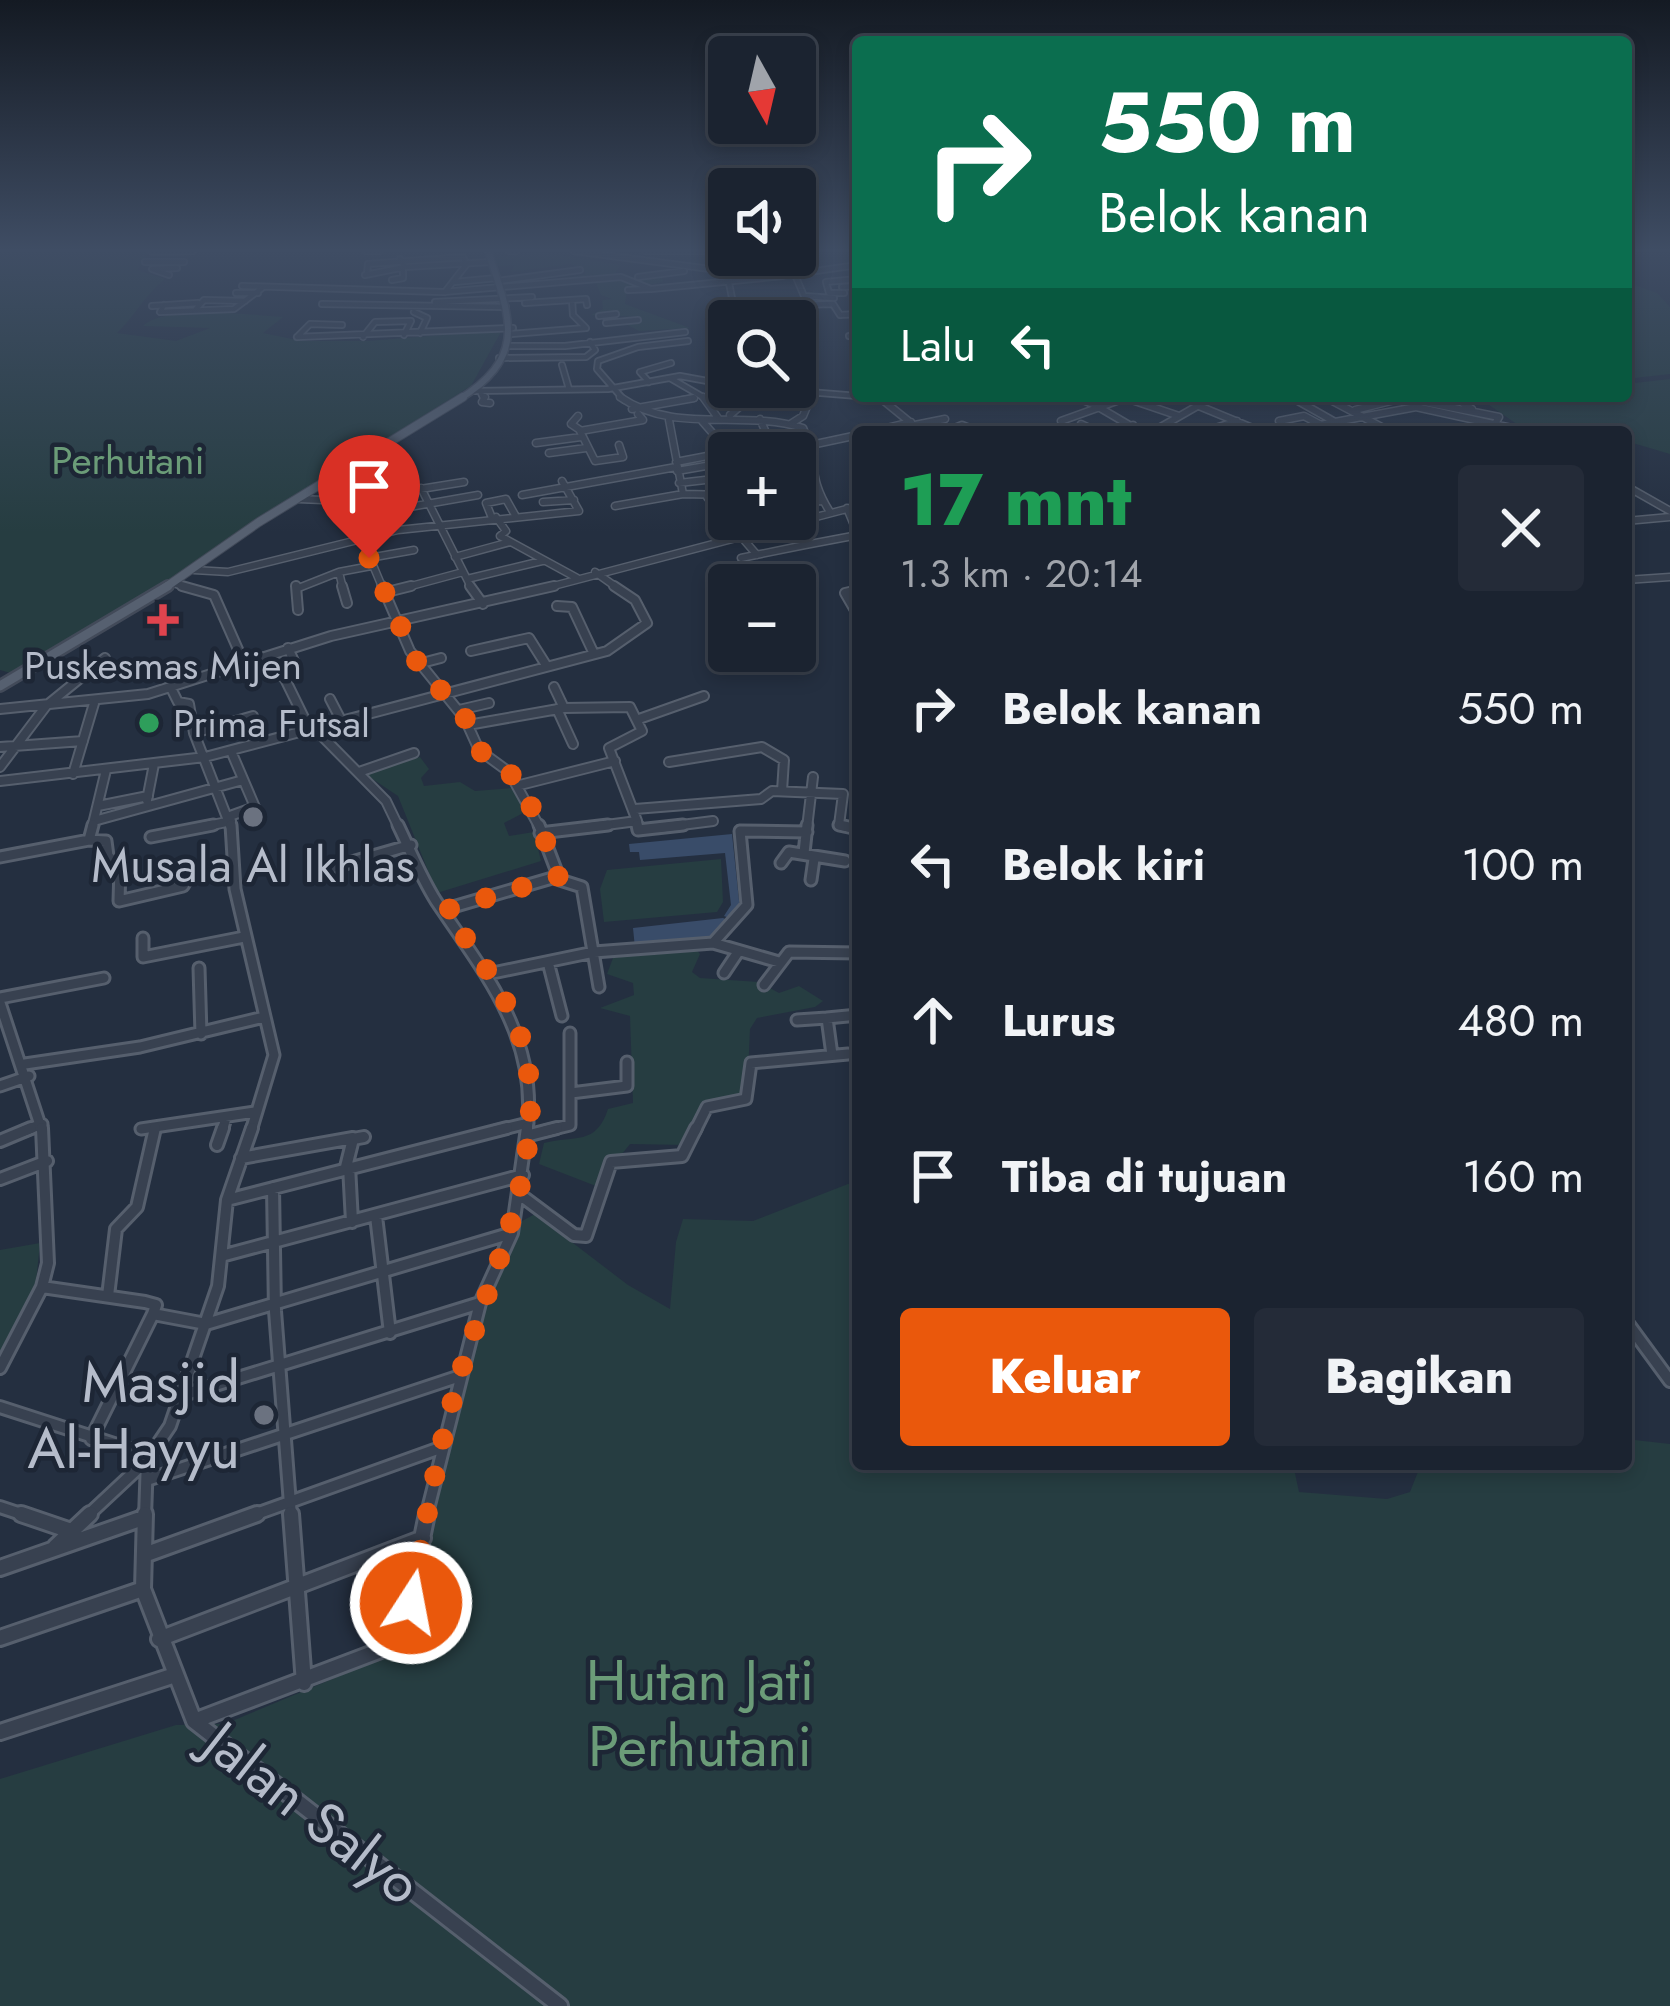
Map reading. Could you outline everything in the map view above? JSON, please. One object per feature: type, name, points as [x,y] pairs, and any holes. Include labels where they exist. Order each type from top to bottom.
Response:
[{"type":"main road","points":[[0,686],[477,391],[506,345]]},
{"type":"street","points":[[503,353],[561,345]]},
{"type":"street","points":[[503,353],[589,357],[595,350],[592,345]]},
{"type":"street","points":[[608,345],[624,352]]},
{"type":"street","points":[[536,443],[643,421],[612,388],[596,362],[663,345]]},
{"type":"street","points":[[503,353],[543,353]]},
{"type":"street","points":[[649,382],[640,372],[671,363]]},
{"type":"street","points":[[558,407],[566,389],[562,365]]},
{"type":"street","points":[[477,391],[612,388],[670,378],[708,383]]},
{"type":"street","points":[[670,378],[708,400],[718,418]]},
{"type":"street","points":[[525,390],[529,381]]},
{"type":"street","points":[[477,391],[486,398],[482,402],[490,403]]},
{"type":"street","points":[[816,394],[852,396]]},
{"type":"street","points":[[635,411],[694,398]]},
{"type":"street","points":[[885,402],[916,426]]},
{"type":"street","points":[[1088,402],[1133,425]]},
{"type":"street","points":[[1061,421],[1108,402]]},
{"type":"street","points":[[1137,402],[1179,416]]},
{"type":"street","points":[[1162,426],[1205,402]]},
{"type":"street","points":[[1300,402],[1341,426]]},
{"type":"street","points":[[1336,402],[1383,426]]},
{"type":"street","points":[[1355,410],[1389,402]]},
{"type":"street","points":[[1430,402],[1438,404]]},
{"type":"street","points":[[1430,402],[1510,426]]},
{"type":"street","points":[[1458,402],[1478,416]]},
{"type":"street","points":[[1199,406],[1246,426]]},
{"type":"street","points":[[1316,426],[1412,406],[1499,417],[1496,422]]},
{"type":"street","points":[[728,416],[742,408]]},
{"type":"street","points":[[792,423],[806,408]]},
{"type":"street","points":[[635,411],[669,420],[755,417],[792,423],[806,432]]},
{"type":"street","points":[[690,413],[708,432]]},
{"type":"street","points":[[578,416],[580,420],[571,423],[609,478]]},
{"type":"street","points":[[1279,421],[1304,416],[1321,425]]},
{"type":"street","points":[[1474,426],[1478,416]]},
{"type":"street","points":[[755,417],[763,432]]},
{"type":"street","points":[[899,426],[945,419]]},
{"type":"street","points":[[669,420],[683,494]]},
{"type":"street","points":[[1222,426],[1237,421]]},
{"type":"street","points":[[1081,424],[1085,426]]},
{"type":"street","points":[[816,444],[852,436]]},
{"type":"street","points":[[619,445],[630,474]]},
{"type":"street","points":[[673,448],[685,446]]},
{"type":"street","points":[[549,453],[586,448]]},
{"type":"street","points":[[600,461],[625,460]]},
{"type":"street","points":[[522,494],[708,460]]},
{"type":"street","points":[[679,483],[708,480]]},
{"type":"street","points":[[298,499],[346,501],[464,482]]},
{"type":"street","points":[[194,570],[225,573],[361,537],[436,524],[580,511],[564,484]]},
{"type":"street","points":[[421,488],[436,524],[483,604]]},
{"type":"street","points":[[1632,490],[1670,514]]},
{"type":"street","points":[[816,492],[830,512]]},
{"type":"street","points":[[385,494],[398,530]]},
{"type":"street","points":[[615,506],[683,494],[707,497]]},
{"type":"street","points":[[353,517],[478,495]]},
{"type":"street","points":[[515,515],[505,498],[486,503],[506,531],[500,536],[577,578]]},
{"type":"street","points":[[543,502],[574,500]]},
{"type":"street","points":[[816,500],[822,501]]},
{"type":"street","points":[[346,501],[418,664],[459,710],[479,751],[496,757],[520,784],[559,876],[582,887],[599,987]]},
{"type":"street","points":[[816,515],[852,507]]},
{"type":"street","points":[[847,508],[852,520]]},
{"type":"street","points":[[1632,519],[1670,514]]},
{"type":"street","points":[[741,558],[852,536]]},
{"type":"street","points":[[0,709],[171,688],[288,648],[483,604],[715,540]]},
{"type":"street","points":[[724,540],[733,549]]},
{"type":"street","points":[[745,540],[757,555]]},
{"type":"street","points":[[801,540],[805,545]]},
{"type":"street","points":[[455,557],[510,542]]},
{"type":"street","points":[[298,610],[296,585],[414,550]]},
{"type":"street","points":[[383,593],[542,561]]},
{"type":"street","points":[[264,562],[270,577]]},
{"type":"street","points":[[339,572],[347,602]]},
{"type":"street","points":[[0,781],[205,758],[618,647],[647,623],[635,600],[595,572]]},
{"type":"street","points":[[1632,575],[1637,579]]},
{"type":"street","points":[[1632,579],[1670,577]]},
{"type":"street","points":[[173,583],[214,595],[244,663]]},
{"type":"street","points":[[557,606],[572,607],[594,654]]},
{"type":"street","points":[[560,621],[577,618]]},
{"type":"street","points":[[471,651],[529,638],[546,665]]},
{"type":"street","points":[[275,669],[294,661],[288,648]]},
{"type":"street","points":[[194,1721],[304,1683],[396,1640],[411,1603],[440,1448],[480,1303],[512,1232],[526,1129],[520,1034],[488,974],[433,896],[386,801],[312,729],[275,669],[261,657]]},
{"type":"street","points":[[0,767],[46,706],[106,658]]},
{"type":"street","points":[[418,664],[441,658]]},
{"type":"street","points":[[38,663],[89,671]]},
{"type":"street","points":[[554,687],[573,744]]},
{"type":"street","points":[[55,1546],[147,1460],[183,1395],[225,1255],[227,1200],[272,1073],[244,937],[231,819],[194,733],[190,704],[178,702],[171,688]]},
{"type":"street","points":[[639,719],[704,696]]},
{"type":"street","points":[[330,699],[341,722]]},
{"type":"street","points":[[73,774],[95,700]]},
{"type":"street","points":[[459,710],[489,703]]},
{"type":"street","points":[[468,725],[561,708],[625,706],[639,719],[642,731],[609,744],[635,809],[638,830]]},
{"type":"street","points":[[194,733],[253,716]]},
{"type":"street","points":[[0,747],[83,741]]},
{"type":"street","points":[[669,762],[762,747],[784,760],[782,791]]},
{"type":"street","points":[[152,837],[231,819],[255,808],[231,751]]},
{"type":"street","points":[[359,772],[414,753]]},
{"type":"street","points":[[520,784],[615,761]]},
{"type":"street","points":[[147,801],[154,764]]},
{"type":"street","points":[[25,779],[32,766]]},
{"type":"street","points":[[89,840],[106,770]]},
{"type":"street","points":[[804,853],[813,777]]},
{"type":"street","points":[[98,806],[147,801],[244,780]]},
{"type":"street","points":[[635,809],[761,799],[782,791],[852,795]]},
{"type":"street","points":[[843,794],[839,825],[852,828]]},
{"type":"street","points":[[94,820],[147,801]]},
{"type":"street","points":[[540,833],[638,830],[712,820]]},
{"type":"street","points":[[712,943],[747,905],[740,831],[807,832]]},
{"type":"street","points":[[0,857],[106,841],[108,856],[119,868],[119,901],[178,888],[191,873],[233,864]]},
{"type":"street","points":[[317,872],[411,845]]},
{"type":"street","points":[[781,863],[787,853],[845,861]]},
{"type":"street","points":[[811,880],[814,860]]},
{"type":"street","points":[[446,910],[559,876]]},
{"type":"street","points":[[143,938],[141,957],[244,937]]},
{"type":"street","points":[[488,974],[594,952],[712,943],[779,962]]},
{"type":"street","points":[[764,985],[789,952],[852,951]]},
{"type":"street","points":[[724,973],[738,952]]},
{"type":"street","points":[[548,962],[562,1016]]},
{"type":"street","points":[[200,968],[201,1034]]},
{"type":"street","points":[[0,1368],[42,1287],[48,1263],[42,1124],[0,1000],[104,978]]},
{"type":"street","points":[[796,1020],[852,1016]]},
{"type":"street","points":[[0,1086],[27,1070],[264,1017]]},
{"type":"street","points":[[827,1018],[832,1055]]},
{"type":"street","points":[[227,1200],[348,1166],[526,1129],[570,1125],[570,1033]]},
{"type":"street","points":[[519,1194],[574,1235],[586,1237],[610,1162],[682,1156],[707,1107],[746,1099],[751,1063],[848,1054]]},
{"type":"street","points":[[571,1094],[627,1092],[627,1062]]},
{"type":"street","points":[[141,1129],[255,1112]]},
{"type":"street","points":[[217,1145],[226,1118]]},
{"type":"street","points":[[0,1141],[42,1124]]},
{"type":"street","points":[[108,1296],[116,1229],[137,1207],[155,1128]]},
{"type":"street","points":[[242,1158],[353,1138],[348,1166],[352,1222]]},
{"type":"street","points":[[0,1179],[47,1161]]},
{"type":"street","points":[[225,1255],[523,1175]]},
{"type":"street","points":[[273,1188],[274,1304],[304,1683]]},
{"type":"street","points":[[376,1216],[391,1334]]},
{"type":"street","points":[[153,1314],[206,1324],[512,1232]]},
{"type":"street","points":[[42,1287],[156,1305],[91,1439]]},
{"type":"street","points":[[183,1395],[280,1369],[480,1303]]},
{"type":"street","points":[[1632,1329],[1670,1381]]},
{"type":"street","points":[[150,1479],[460,1376]]},
{"type":"street","points":[[0,1407],[147,1460]]},
{"type":"street","points":[[144,1555],[440,1448]]},
{"type":"street","name":"Jalan Salyo","points":[[147,1460],[143,1589],[172,1676],[194,1721],[345,1844],[488,1947],[560,2006]]},
{"type":"street","points":[[0,1508],[68,1530]]},
{"type":"street","points":[[0,1568],[143,1518]]},
{"type":"street","points":[[159,1639],[296,1582],[423,1538]]},
{"type":"street","points":[[0,1637],[143,1589]]},
{"type":"street","points":[[0,1732],[172,1676]]},
{"type":"green space","name":"Perhutani","points":[[0,345],[494,345],[471,386],[258,519],[162,587],[14,674],[0,670]]},
{"type":"green space","points":[[1632,345],[1670,345],[1670,374],[1632,378]]},
{"type":"green space","points":[[1670,379],[1670,454],[1632,443],[1632,426],[1520,426],[1485,402],[1632,402],[1632,383]]},
{"type":"green space","points":[[420,757],[429,769],[421,778],[424,786],[460,782],[475,791],[512,788],[525,812],[504,823],[509,836],[534,832],[541,861],[437,893],[398,796],[365,774]]},
{"type":"green space","points":[[721,859],[723,902],[717,912],[604,922],[600,889],[607,870]]},
{"type":"green space","points":[[695,948],[700,954],[692,972],[700,978],[759,982],[779,993],[799,986],[823,1001],[815,1007],[757,1018],[750,1029],[747,1096],[715,1102],[701,1134],[686,1145],[630,1144],[596,1186],[539,1164],[544,1143],[591,1134],[608,1109],[633,1103],[630,1016],[600,1008],[634,995],[633,983],[607,974],[613,958]]},
{"type":"green space","name":"Hutan Jati Perhutani","points":[[852,1185],[852,1470],[1294,1470],[1299,1492],[1387,1499],[1410,1492],[1419,1470],[1632,1470],[1632,1440],[1670,1444],[1670,2006],[0,2006],[0,1779],[176,1725],[225,1724],[392,1654],[414,1633],[446,1399],[511,1227],[535,1214],[628,1285],[670,1309],[676,1242],[683,1219],[753,1221]]},
{"type":"green space","points":[[40,1243],[35,1292],[0,1359],[0,1250]]},
{"type":"water","points":[[732,834],[740,910],[732,919],[724,916],[731,905],[725,853],[640,860],[639,852],[630,852],[629,844]]},
{"type":"water","points":[[730,921],[713,940],[635,948],[633,928]]},
{"type":"place","name":"Puskesmas Mijen","points":[[163,620]]},
{"type":"place","name":"Prima Futsal","points":[[149,723]]},
{"type":"place","name":"Musala Al Ikhlas","points":[[253,817]]},
{"type":"place","name":"Masjid Al-Hayyu","points":[[264,1415]]},
{"type":"route","points":[[369,558],[419,666],[465,718],[479,751],[496,757],[520,784],[559,876],[446,910],[520,1034],[526,1064],[527,1123],[512,1232],[480,1303],[440,1448],[411,1603]]}]
